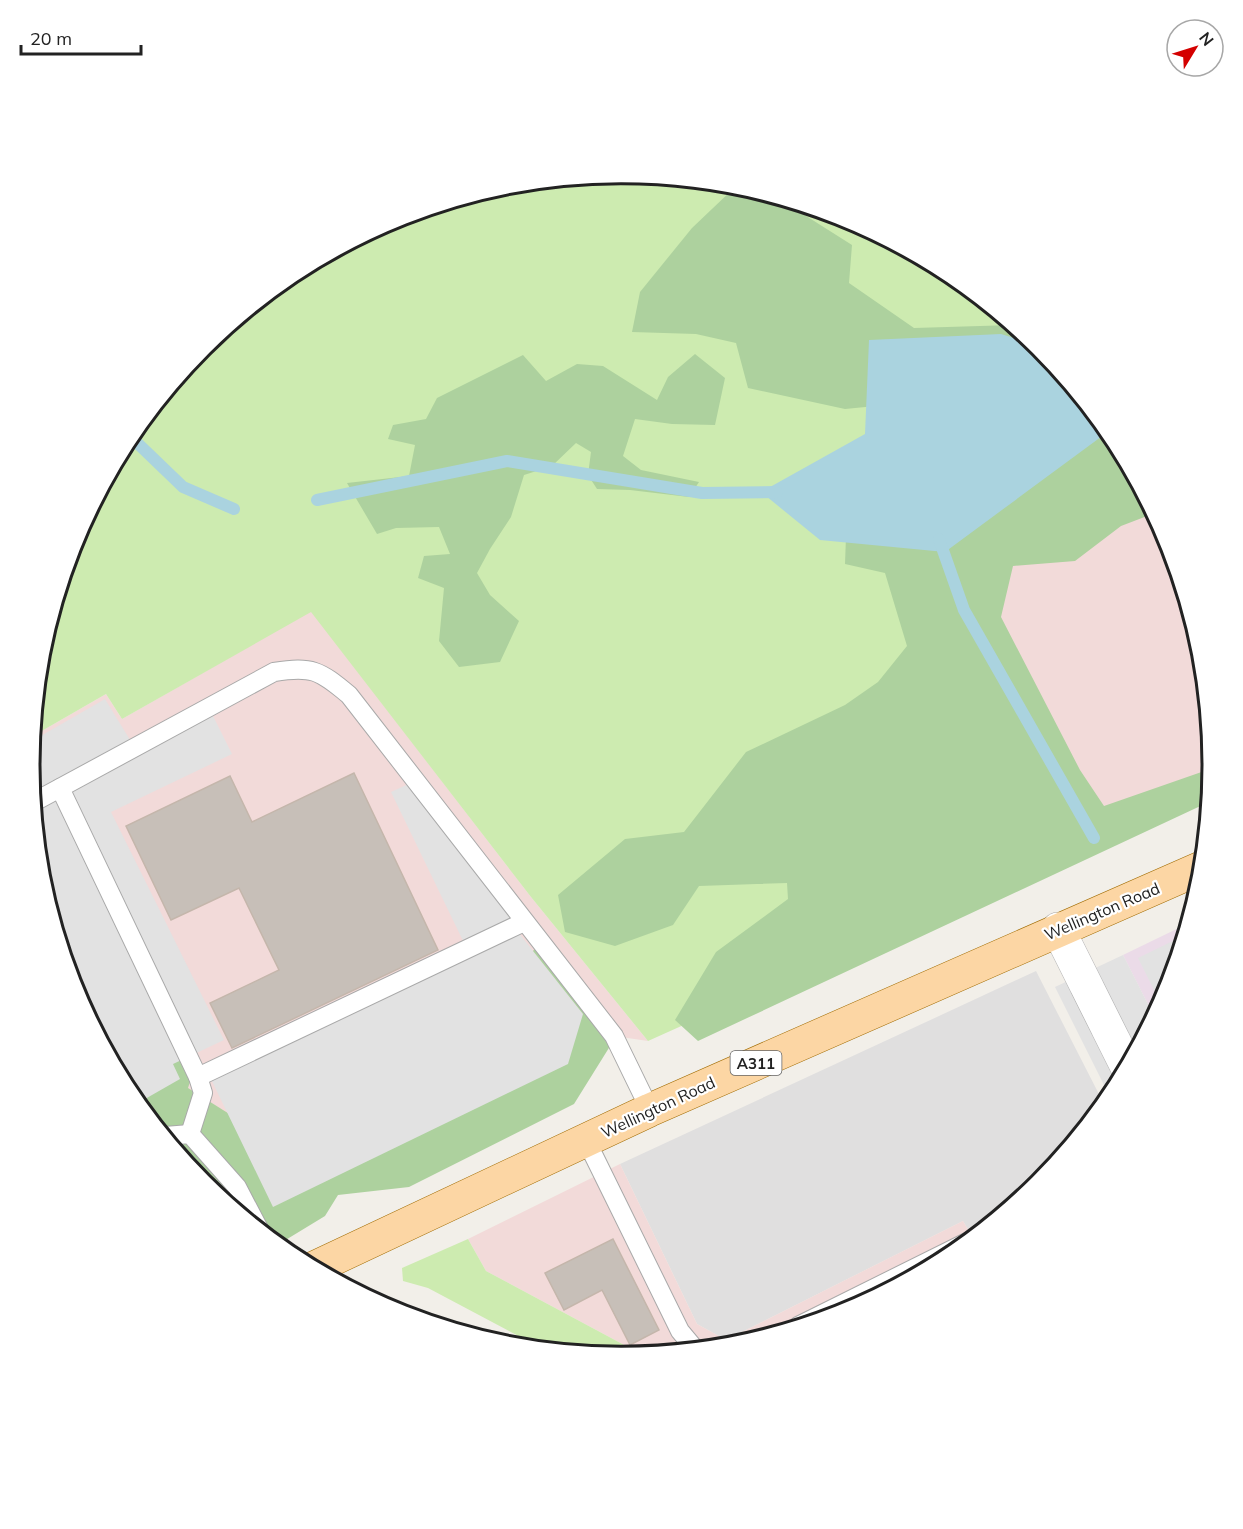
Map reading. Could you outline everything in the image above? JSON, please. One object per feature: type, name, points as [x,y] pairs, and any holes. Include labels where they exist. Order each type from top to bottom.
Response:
[{"type":"main road","name":"Wellington Road","points":[[324,1263],[650,1110],[1192,872]]},
{"type":"street","points":[[1058,929],[1123,1059]]},
{"type":"lane","points":[[42,798],[274,672],[299,668],[325,675],[349,695],[614,1036],[650,1110]]},
{"type":"lane","points":[[60,788],[198,1077],[203,1093],[190,1134]]},
{"type":"lane","points":[[198,1077],[524,922]]},
{"type":"lane","points":[[175,1135],[190,1134]]},
{"type":"lane","points":[[190,1134],[237,1187],[249,1210]]},
{"type":"lane","points":[[586,1140],[680,1331],[689,1342]]},
{"type":"shaded area","points":[[1141,505],[1172,578],[1191,651],[1198,689],[1201,727],[1201,793],[1104,836],[962,569]]},
{"type":"shaded area","points":[[311,611],[531,897],[648,1041],[614,1036],[215,1179],[185,1148],[161,1118],[118,1055],[100,1021],[71,951],[52,878],[45,840],[42,802],[40,764],[42,731],[106,694],[122,719]]},
{"type":"shaded area","points":[[105,699],[135,748],[209,708],[232,754],[111,812],[224,1040],[173,1064],[180,1079],[146,1098],[118,1055],[100,1021],[71,951],[60,915],[45,840],[40,764],[42,736]]},
{"type":"shaded area","points":[[415,781],[524,922],[514,927],[583,1014],[568,1064],[273,1207],[208,1073],[467,949],[391,792]]},
{"type":"shaded area","points":[[1179,928],[1149,1007],[1123,955]]},
{"type":"shaded area","points":[[1175,940],[1155,993],[1138,958]]},
{"type":"shaded area","points":[[1123,955],[1149,1007],[1125,1055],[1105,1087],[1055,987]]},
{"type":"shaded area","points":[[1036,971],[1099,1095],[1058,1148],[1032,1175],[1005,1201],[968,1230],[963,1221],[740,1333],[720,1337],[697,1324],[620,1164]]},
{"type":"shaded area","points":[[620,1164],[697,1324],[720,1337],[697,1341],[626,1346],[486,1271],[468,1239]]},
{"type":"shaded area","points":[[963,1221],[968,1230],[912,1268],[878,1286],[808,1315],[740,1333]]},
{"type":"green space","points":[[584,185],[659,185],[697,188],[735,195],[808,214],[878,243],[912,261],[975,304],[1005,328],[1058,381],[1106,443],[962,569],[1104,836],[648,1041],[531,897],[311,612],[122,719],[106,694],[42,731],[45,689],[52,651],[71,578],[100,508],[118,474],[161,411],[185,381],[238,328],[299,281],[365,243],[435,214],[471,203],[546,188]]},
{"type":"green space","points":[[728,194],[772,203],[803,214],[852,245],[849,283],[914,328],[1002,325],[1058,381],[1105,442],[1147,516],[1121,526],[1075,561],[1013,566],[1001,617],[1080,770],[1104,806],[1202,772],[1201,806],[698,1041],[675,1020],[716,952],[788,899],[787,883],[699,886],[673,925],[615,946],[565,932],[558,895],[625,839],[684,832],[746,752],[845,705],[878,682],[907,646],[885,573],[845,564],[847,509],[896,404],[845,409],[748,388],[736,343],[696,334],[632,332],[640,292],[692,228]]},
{"type":"green space","points":[[695,354],[725,378],[715,425],[672,424],[635,419],[623,456],[641,470],[699,482],[689,497],[630,490],[597,489],[588,475],[591,452],[576,443],[552,466],[524,475],[511,517],[477,573],[490,595],[519,621],[500,662],[459,667],[439,641],[444,588],[418,578],[424,556],[450,554],[439,527],[396,528],[377,534],[347,483],[409,476],[415,445],[388,439],[393,425],[426,419],[437,398],[523,355],[546,381],[577,364],[603,366],[657,400],[668,377]]},
{"type":"green space","points":[[536,947],[612,1043],[574,1104],[409,1187],[338,1195],[325,1216],[287,1239],[238,1201],[185,1148],[133,1079],[160,1049],[196,1063],[188,1088],[258,1132],[521,967]]},
{"type":"green space","points":[[468,1239],[486,1271],[626,1346],[546,1341],[518,1336],[428,1288],[403,1281],[402,1268]]},
{"type":"water","points":[[1001,334],[1016,339],[1058,381],[1101,437],[945,552],[820,540],[761,492],[865,434],[869,340]]},
{"type":"building","points":[[354,773],[438,950],[232,1048],[210,1003],[279,970],[239,888],[171,920],[126,826],[230,776],[252,822]]},
{"type":"building","points":[[613,1239],[659,1330],[630,1345],[602,1290],[564,1310],[545,1273]]},
{"type":"waterway","points":[[137,443],[183,487],[234,509]]},
{"type":"waterway","points":[[317,500],[507,461],[702,493],[777,492]]},
{"type":"waterway","points":[[939,539],[964,610],[1094,838]]}]
